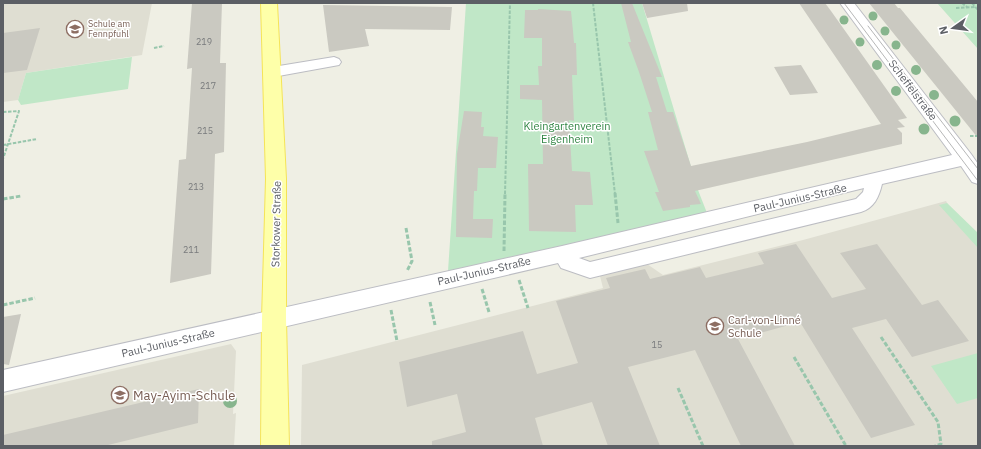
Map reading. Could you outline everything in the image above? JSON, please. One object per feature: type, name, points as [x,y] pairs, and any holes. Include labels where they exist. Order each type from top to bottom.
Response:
[{"type":"main road","name":"Storkower Straße","points":[[269,3],[273,72],[276,179],[274,319],[275,446]]},
{"type":"street","name":"Scheffelstraße","points":[[847,3],[978,177]]},
{"type":"street","points":[[273,72],[334,62]]},
{"type":"street","name":"Paul-Junius-Straße","points":[[3,381],[478,272],[510,260],[562,254],[938,164],[965,159]]},
{"type":"street","points":[[562,254],[568,262],[590,270],[861,205],[871,196],[875,180]]},
{"type":"path","points":[[510,3],[504,252],[510,260],[528,308]]},
{"type":"path","points":[[593,3],[619,226]]},
{"type":"path","points":[[962,3],[968,8]]},
{"type":"path","points":[[972,3],[978,10]]},
{"type":"path","points":[[956,8],[976,7]]},
{"type":"path","points":[[154,48],[164,46]]},
{"type":"path","points":[[3,112],[19,111],[3,159]]},
{"type":"path","points":[[970,136],[978,136]]},
{"type":"path","points":[[3,145],[37,139]]},
{"type":"path","points":[[3,199],[21,196]]},
{"type":"path","points":[[404,277],[412,261],[406,228]]},
{"type":"path","points":[[478,272],[489,312]]},
{"type":"path","points":[[426,284],[435,325]]},
{"type":"path","points":[[388,293],[396,341]]},
{"type":"path","points":[[3,305],[35,298]]},
{"type":"path","points":[[881,337],[938,422],[941,444],[935,446]]},
{"type":"path","points":[[794,357],[846,446]]},
{"type":"path","points":[[678,388],[703,446]]},
{"type":"shaded area","name":"Schule am Fennpfuhl","points":[[3,3],[152,3],[142,55],[26,73],[18,100],[3,102]]},
{"type":"shaded area","name":"Carl-von-Linné Schule","points":[[946,201],[951,210],[978,236],[978,446],[301,446],[302,365],[603,288],[600,276],[647,264],[663,275],[803,240]]},
{"type":"shaded area","name":"May-Ayim-Schule","points":[[231,344],[236,351],[233,414],[236,413],[234,446],[3,446],[3,396]]},
{"type":"green space","name":"Kleingartenverein Eigenheim","points":[[466,3],[642,3],[698,190],[707,213],[448,271]]},
{"type":"green space","points":[[937,3],[978,3],[978,49]]},
{"type":"green space","points":[[132,57],[128,89],[21,105],[18,100],[26,73]]},
{"type":"green space","points":[[947,203],[978,233],[978,248],[939,205]]},
{"type":"green space","points":[[978,353],[978,398],[957,404],[931,366]]},
{"type":"building","points":[[192,3],[222,3],[220,63],[226,63],[224,152],[215,154],[211,274],[170,283],[179,160],[186,159],[192,68],[187,69]]},
{"type":"building","points":[[621,3],[632,3],[662,77],[656,77],[667,112],[673,112],[691,166],[807,142],[881,124],[799,3],[825,3],[831,11],[907,118],[898,120],[905,127],[897,128],[902,133],[902,144],[695,191],[701,204],[663,211],[655,192],[659,192],[644,151],[658,150],[648,112],[652,112],[628,42],[631,42]]},
{"type":"building","points":[[642,3],[687,3],[688,11],[647,18]]},
{"type":"building","points":[[869,3],[894,3],[898,8],[900,8],[978,102],[978,138]]},
{"type":"building","points":[[323,5],[452,7],[450,30],[365,29],[369,46],[329,52]]},
{"type":"building","points":[[538,9],[571,11],[574,43],[576,43],[577,75],[572,75],[574,121],[569,120],[572,171],[590,172],[593,205],[575,205],[576,232],[529,231],[528,164],[543,164],[542,100],[520,99],[520,85],[539,85],[538,66],[542,66],[542,38],[524,38],[525,10]]},
{"type":"building","points":[[40,28],[27,70],[3,73],[3,33]]},
{"type":"building","points":[[801,65],[818,93],[790,95],[774,67]]},
{"type":"building","points":[[464,111],[482,112],[481,127],[484,127],[483,136],[498,137],[496,168],[478,168],[477,191],[474,191],[473,219],[493,219],[492,238],[456,237],[457,154]]},
{"type":"building","points":[[796,244],[832,298],[866,289],[840,253],[877,244],[922,305],[938,300],[969,341],[912,357],[886,319],[852,328],[915,425],[871,438],[800,322],[738,339],[795,446],[741,446],[695,350],[628,367],[660,446],[608,446],[592,402],[535,418],[543,446],[432,446],[432,441],[466,432],[457,394],[407,407],[399,362],[523,331],[537,374],[578,363],[556,301],[610,288],[606,278],[645,269],[650,279],[700,267],[706,278],[764,264],[758,253]]},
{"type":"building","points":[[21,314],[9,365],[3,364],[3,317]]},
{"type":"building","points":[[199,389],[198,423],[104,446],[3,446],[3,435]]},
{"type":"tram line","points":[[844,3],[978,181]]},
{"type":"tram line","points":[[868,26],[978,169]]},
{"type":"place","name":"Schule am Fennpfuhl","points":[[75,29]]},
{"type":"place","name":"Carl-von-Linné Schule","points":[[715,326]]},
{"type":"place","name":"May-Ayim-Schule","points":[[120,395]]}]
